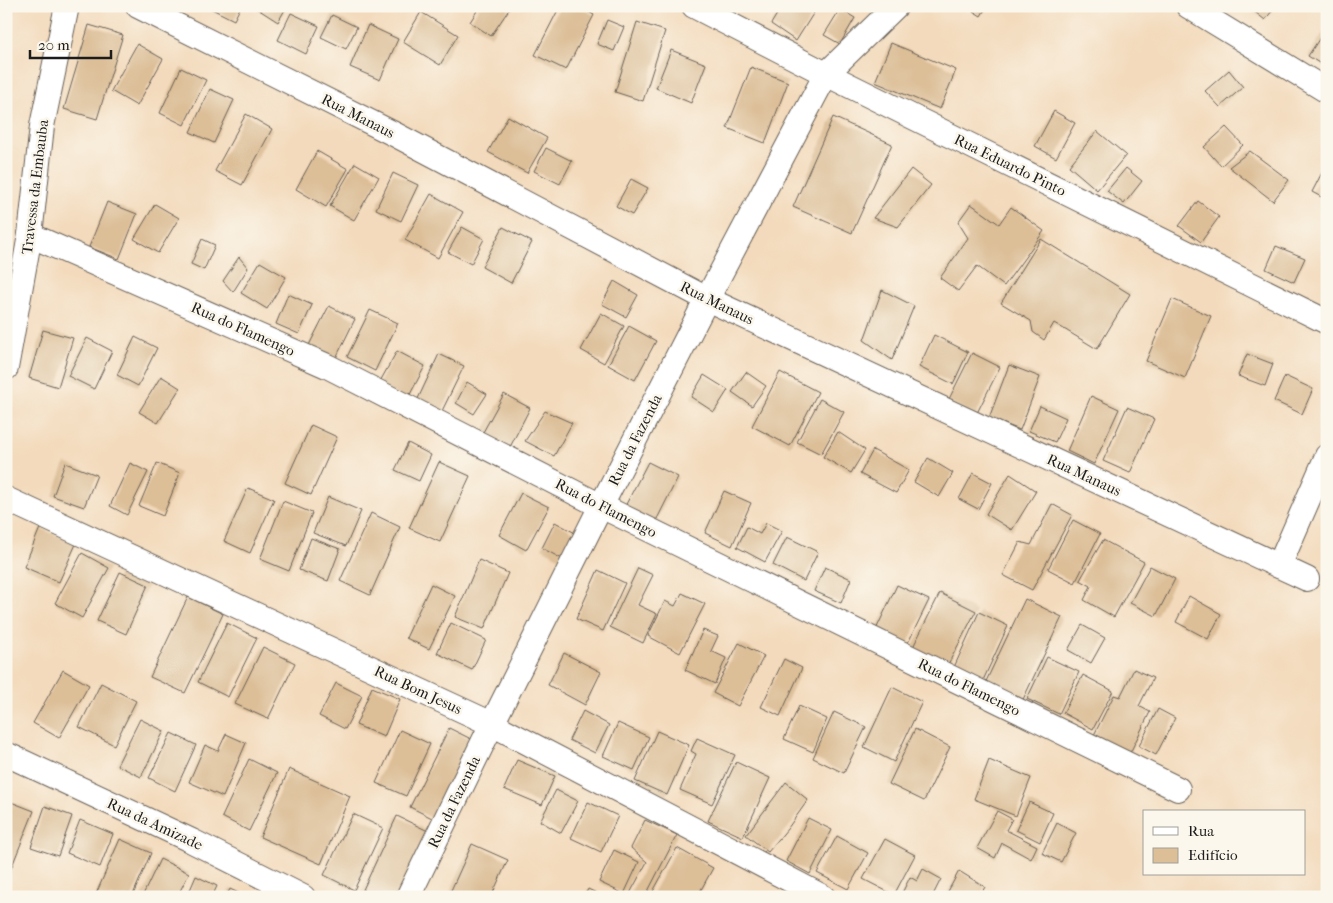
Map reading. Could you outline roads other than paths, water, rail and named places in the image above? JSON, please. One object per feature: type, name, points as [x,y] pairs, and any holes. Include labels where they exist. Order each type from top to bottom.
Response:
[{"type":"street","name":"Travessa da Embauba","points":[[6,368],[30,235],[42,126],[67,6]]},
{"type":"street","name":"Rua Manaus","points":[[138,6],[396,135],[707,299],[1306,579]]},
{"type":"street","name":"Rua Eduardo Pinto","points":[[694,6],[826,74],[1327,322]]},
{"type":"street","name":"Rua da Fazenda","points":[[408,897],[601,506],[707,299],[826,74],[896,6]]},
{"type":"street","points":[[1188,6],[1327,91]]},
{"type":"street","name":"Rua do Flamengo","points":[[30,235],[327,366],[601,506],[1178,790]]},
{"type":"street","points":[[1279,566],[1327,456]]},
{"type":"street","name":"Rua Bom Jesus","points":[[6,499],[492,724],[823,897]]},
{"type":"street","name":"Rua da Amizade","points":[[6,754],[183,837],[303,897]]}]
